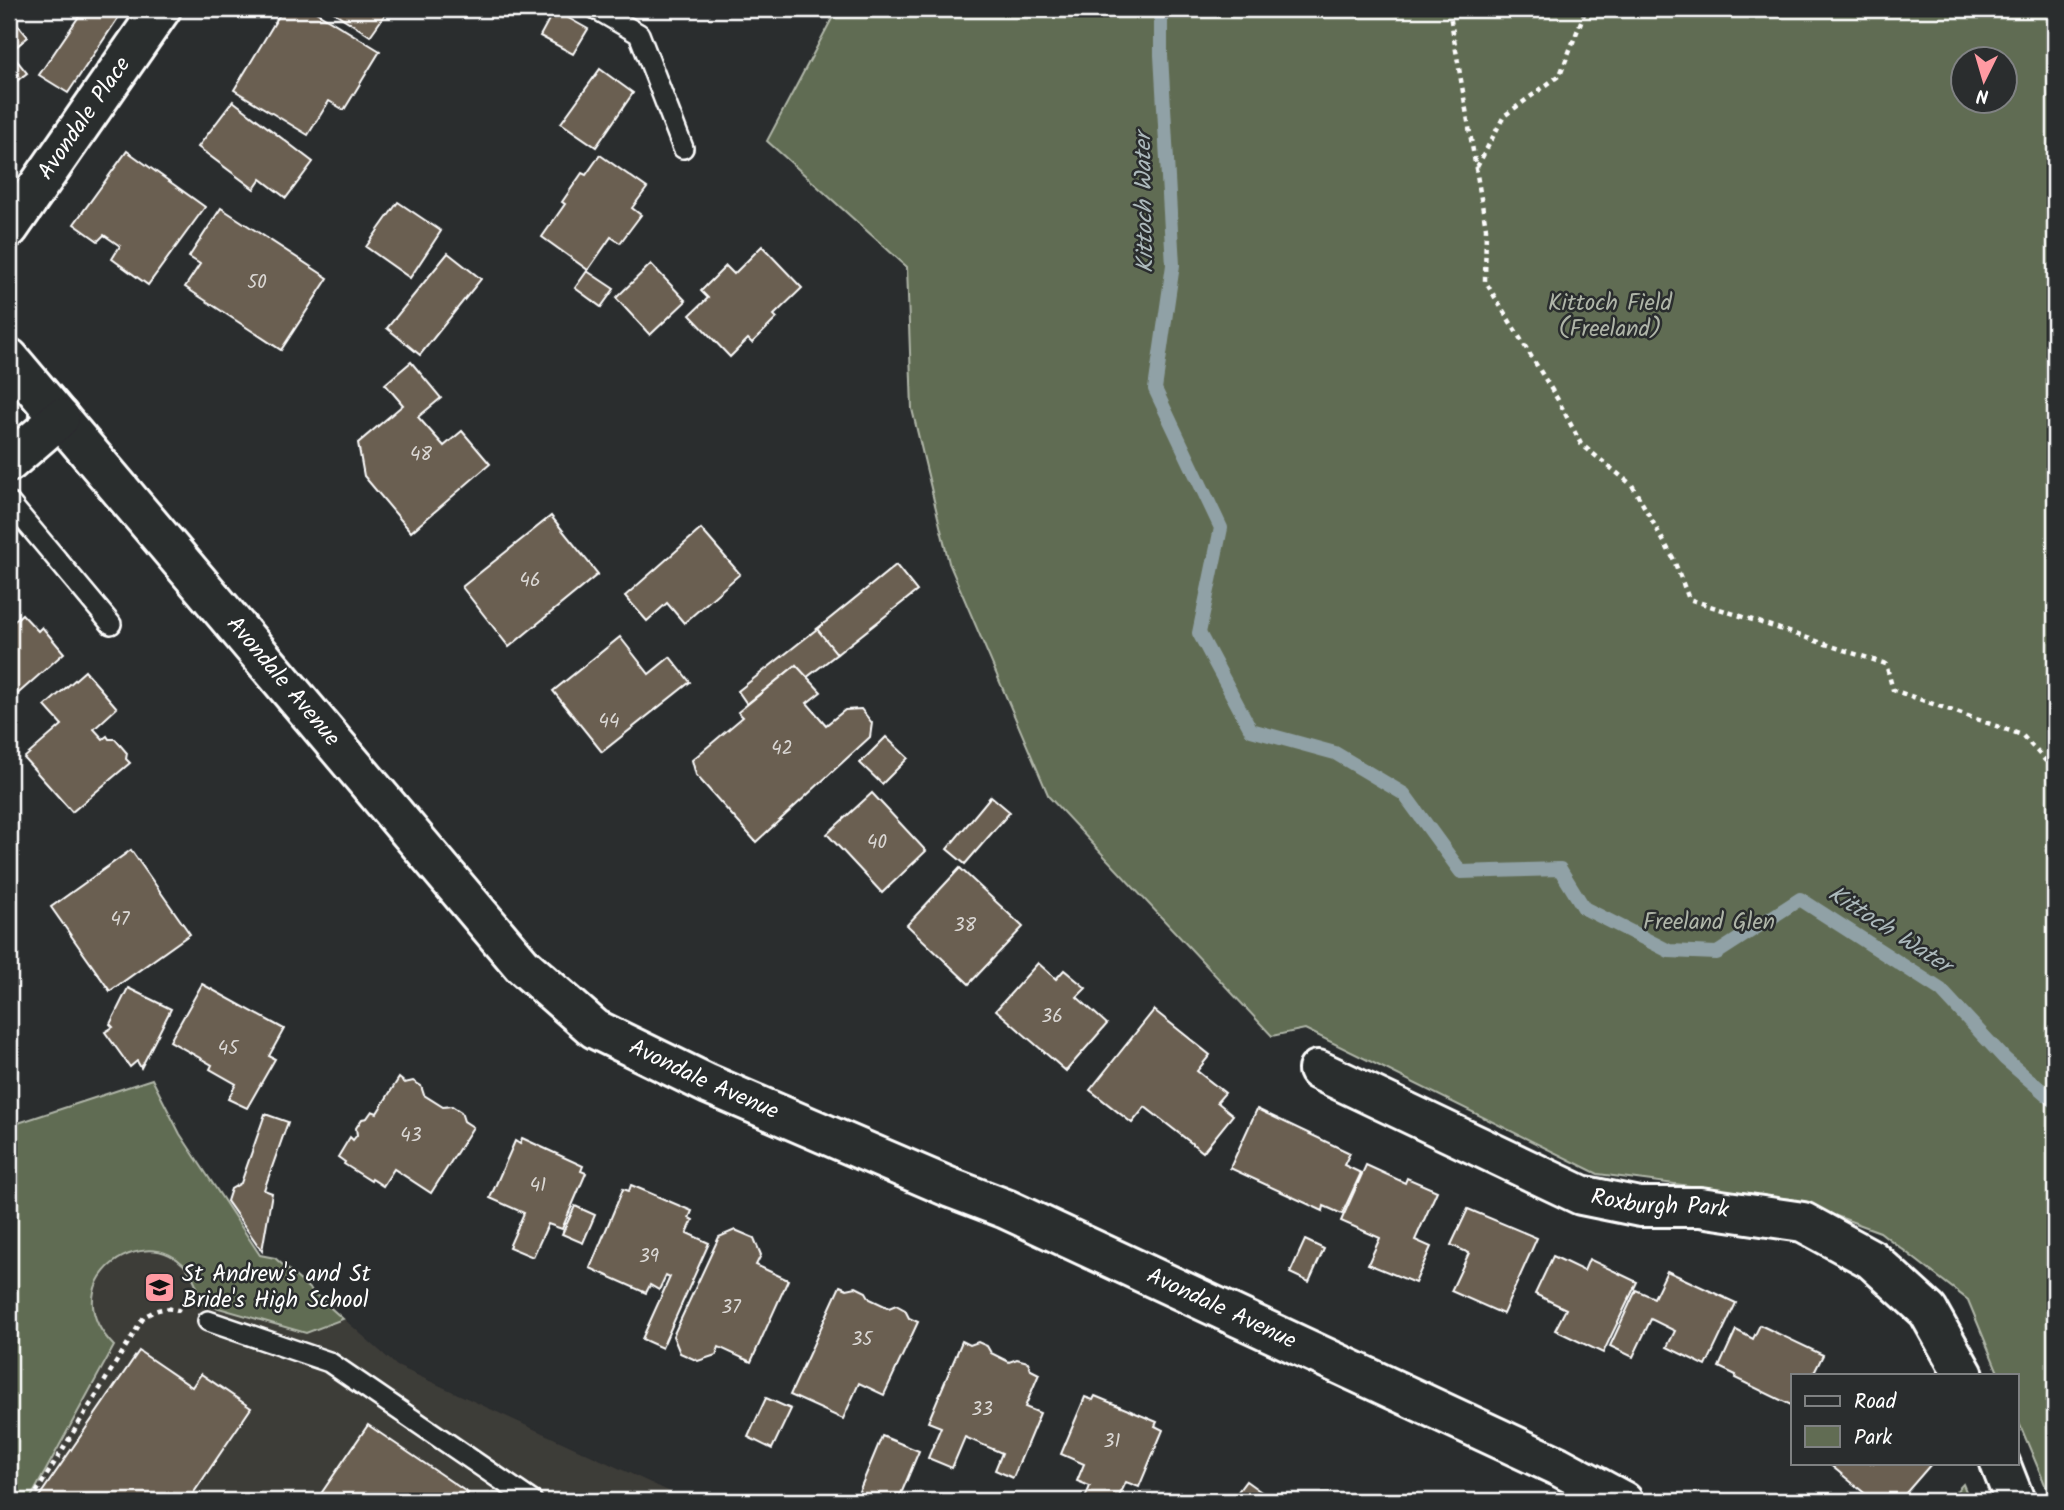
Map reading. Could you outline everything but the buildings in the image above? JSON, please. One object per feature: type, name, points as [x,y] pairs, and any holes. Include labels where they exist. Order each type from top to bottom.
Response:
[{"type":"street","name":"Avondale Place","points":[[9,228],[161,9]]},
{"type":"street","name":"Avondale Avenue","points":[[9,358],[522,965],[595,1029],[708,1084],[1006,1209],[1558,1466],[1623,1501]]},
{"type":"street","points":[[9,462],[60,418]]},
{"type":"street","name":"Roxburgh Park","points":[[1318,1070],[1581,1195],[1640,1208],[1700,1207],[1803,1223],[1871,1259],[1928,1311],[1963,1374]]},
{"type":"street","points":[[2000,1464],[2015,1501]]},
{"type":"lane","points":[[596,9],[639,34],[683,148]]},
{"type":"lane","points":[[9,502],[111,624]]},
{"type":"lane","points":[[208,1321],[329,1362],[532,1501]]},
{"type":"path","points":[[1449,9],[1486,229],[1485,281],[1558,400],[1581,444],[1632,485],[1673,558],[1689,599],[1886,664],[1893,690],[2022,735],[2055,771]]},
{"type":"path","points":[[1476,168],[1504,116],[1560,75],[1586,9]]},
{"type":"path","points":[[31,1501],[144,1317],[153,1311],[174,1309],[208,1321]]},
{"type":"shaded area","name":"St Andrew's and St Bride's High School","points":[[152,1079],[180,1134],[260,1255],[275,1258],[397,1366],[690,1501],[9,1501],[9,1126]]},
{"type":"green space","points":[[837,9],[2055,9],[2055,1501],[2052,1501],[2018,1420],[2018,1374],[1999,1374],[1968,1300],[1880,1232],[1790,1199],[1598,1174],[1305,1029],[1272,1036],[1049,797],[949,563],[912,409],[907,267],[767,141]]},
{"type":"green space","points":[[152,1079],[180,1134],[260,1255],[275,1258],[343,1319],[306,1333],[201,1303],[189,1272],[169,1255],[146,1250],[123,1257],[104,1271],[94,1292],[96,1318],[114,1346],[29,1501],[9,1501],[9,1126]]},
{"type":"green space","points":[[1963,1484],[1970,1501],[1947,1501]]},
{"type":"waterway","name":"Kittoch Water","points":[[1161,9],[1161,55],[1173,265],[1155,389],[1221,528],[1199,633],[1251,730],[1335,753],[1404,794],[1461,872],[1560,869],[1584,908],[1669,951],[1717,953],[1800,899],[1941,990],[2005,1059],[2055,1102]]},
{"type":"place","name":"St Andrew's and St Bride's High School","points":[[159,1288]]},
{"type":"park label","name":"Kittoch Field (Freeland)","points":[[1610,317]]},
{"type":"park label","name":"Freeland Glen","points":[[1709,923]]}]
